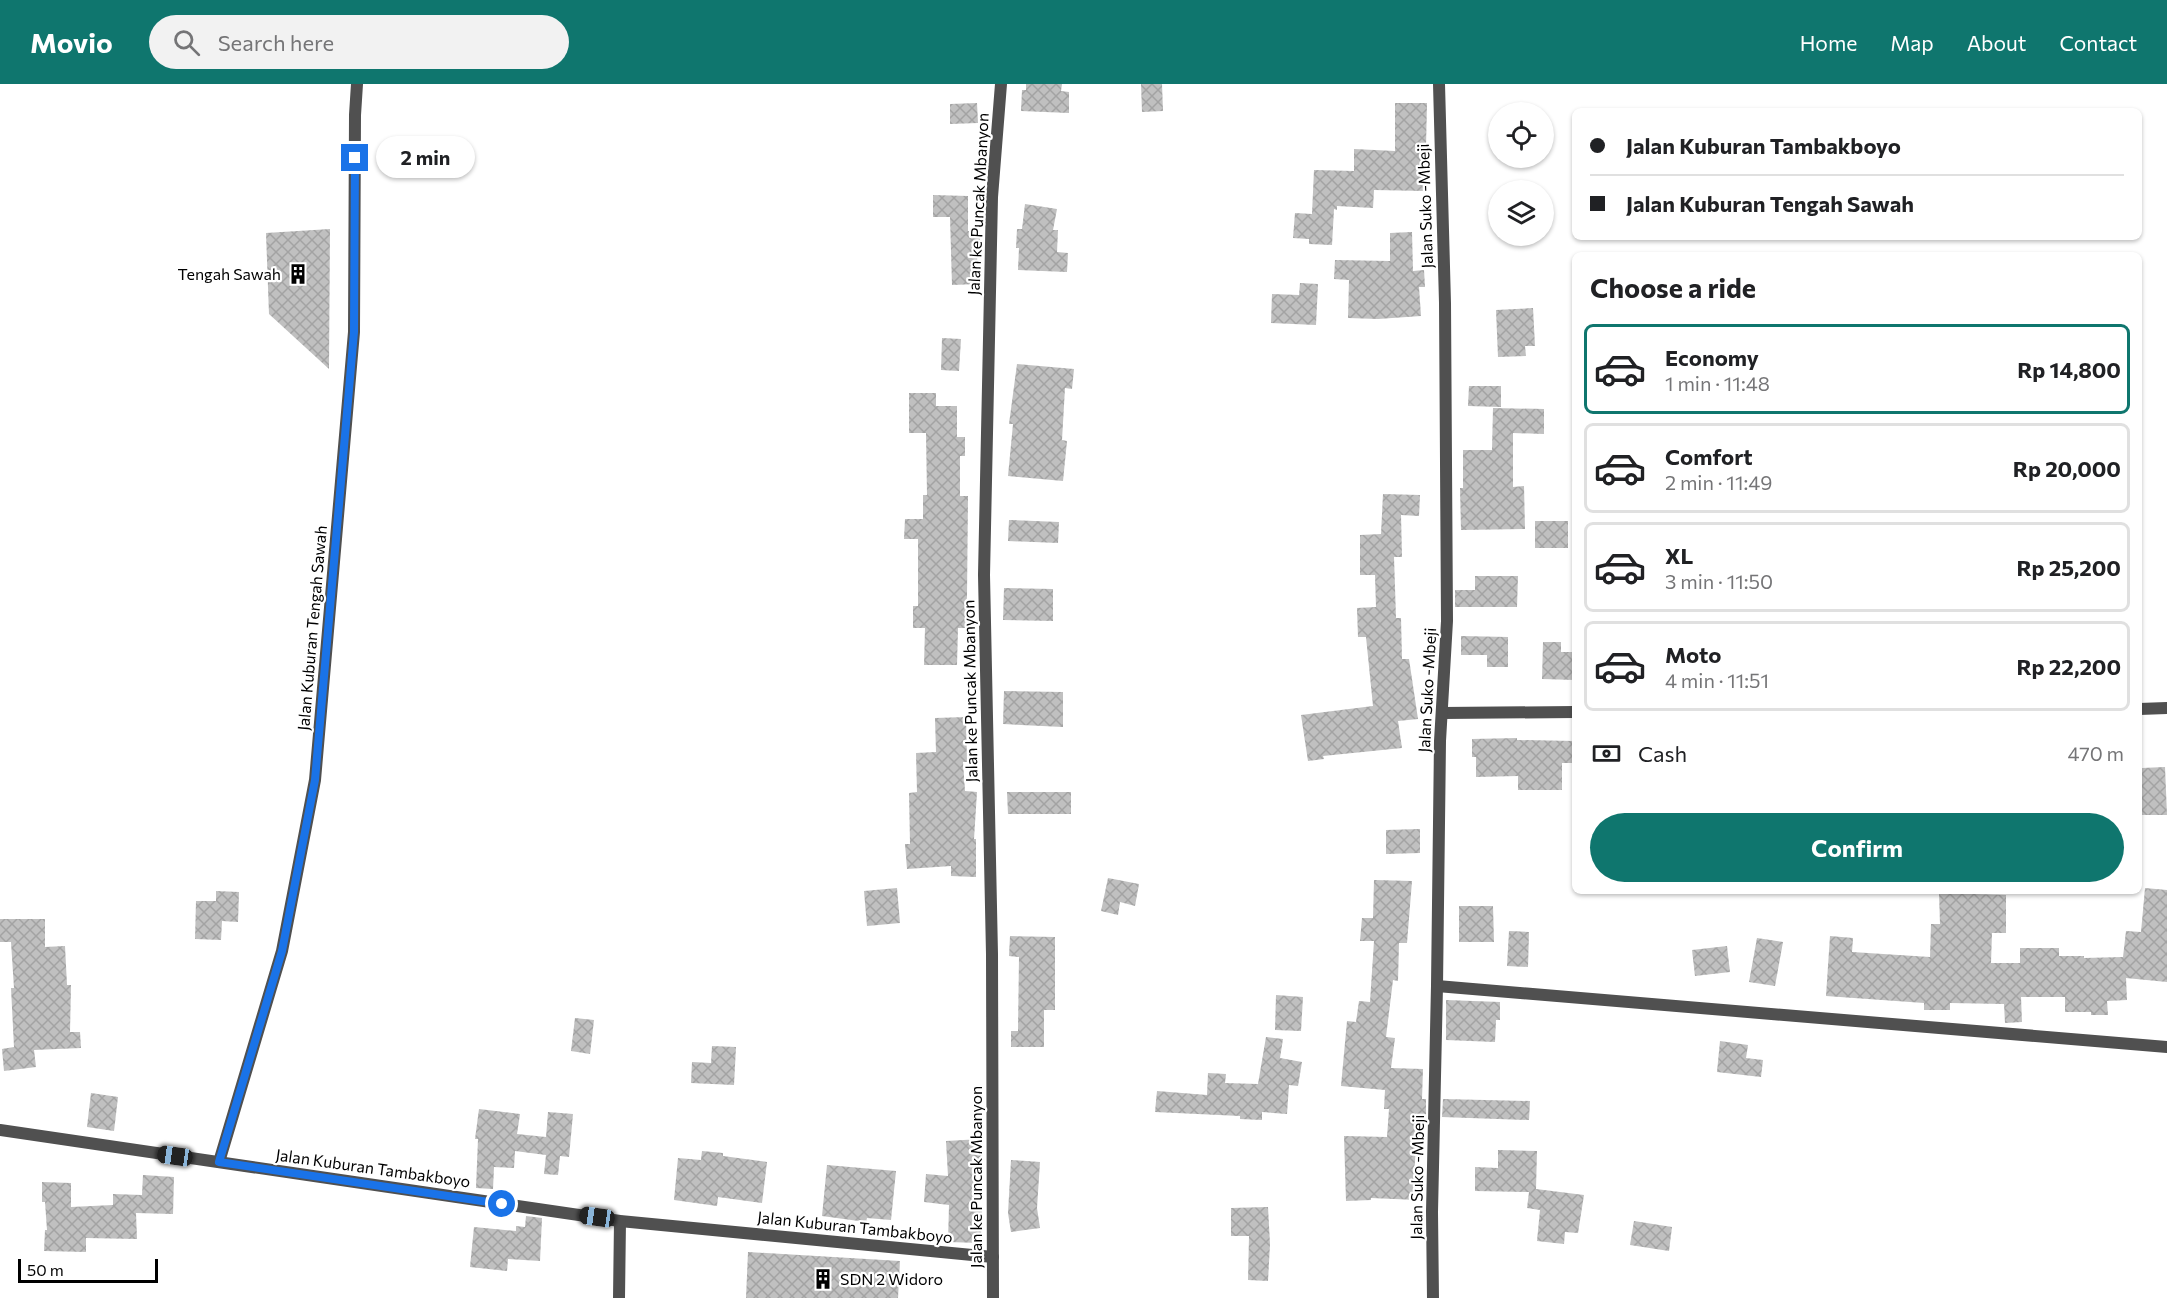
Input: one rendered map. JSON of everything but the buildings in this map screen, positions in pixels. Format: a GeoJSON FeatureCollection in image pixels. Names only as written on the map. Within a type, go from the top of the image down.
{"type":"FeatureCollection","features":[{"type":"Feature","properties":{"kind":"street","name":"Jalan Kuburan Tengah Sawah"},"geometry":{"type":"LineString","coordinates":[[219,1162],[282,951],[315,780],[354,332],[357,84]]}},
{"type":"Feature","properties":{"kind":"street","name":"Jalan ke Puncak Mbanyon"},"geometry":{"type":"LineString","coordinates":[[993,1298],[992,954],[984,575],[992,197],[1001,84]]}},
{"type":"Feature","properties":{"kind":"street","name":"Jalan Suko -Mbeji"},"geometry":{"type":"LineString","coordinates":[[1432,1298],[1442,713],[1447,610],[1439,84]]}},
{"type":"Feature","properties":{"kind":"street"},"geometry":{"type":"LineString","coordinates":[[2142,709],[2167,708]]}},
{"type":"Feature","properties":{"kind":"street"},"geometry":{"type":"LineString","coordinates":[[1442,713],[1572,712]]}},
{"type":"Feature","properties":{"kind":"street"},"geometry":{"type":"LineString","coordinates":[[1437,986],[2167,1047]]}},
{"type":"Feature","properties":{"kind":"street","name":"Jalan Kuburan Tambakboyo"},"geometry":{"type":"LineString","coordinates":[[0,1130],[620,1221],[993,1257]]}},
{"type":"Feature","properties":{"kind":"street"},"geometry":{"type":"LineString","coordinates":[[619,1298],[620,1221]]}},
{"type":"Feature","properties":{"kind":"place","name":"Tengah Sawah"},"geometry":{"type":"Point","coordinates":[298,274]}},
{"type":"Feature","properties":{"kind":"place","name":"SDN 2 Widoro"},"geometry":{"type":"Point","coordinates":[823,1279]}},
{"type":"Feature","properties":{"kind":"route"},"geometry":{"type":"LineString","coordinates":[[355,158],[354,332],[315,780],[282,951],[219,1162],[502,1204]]}}]}
